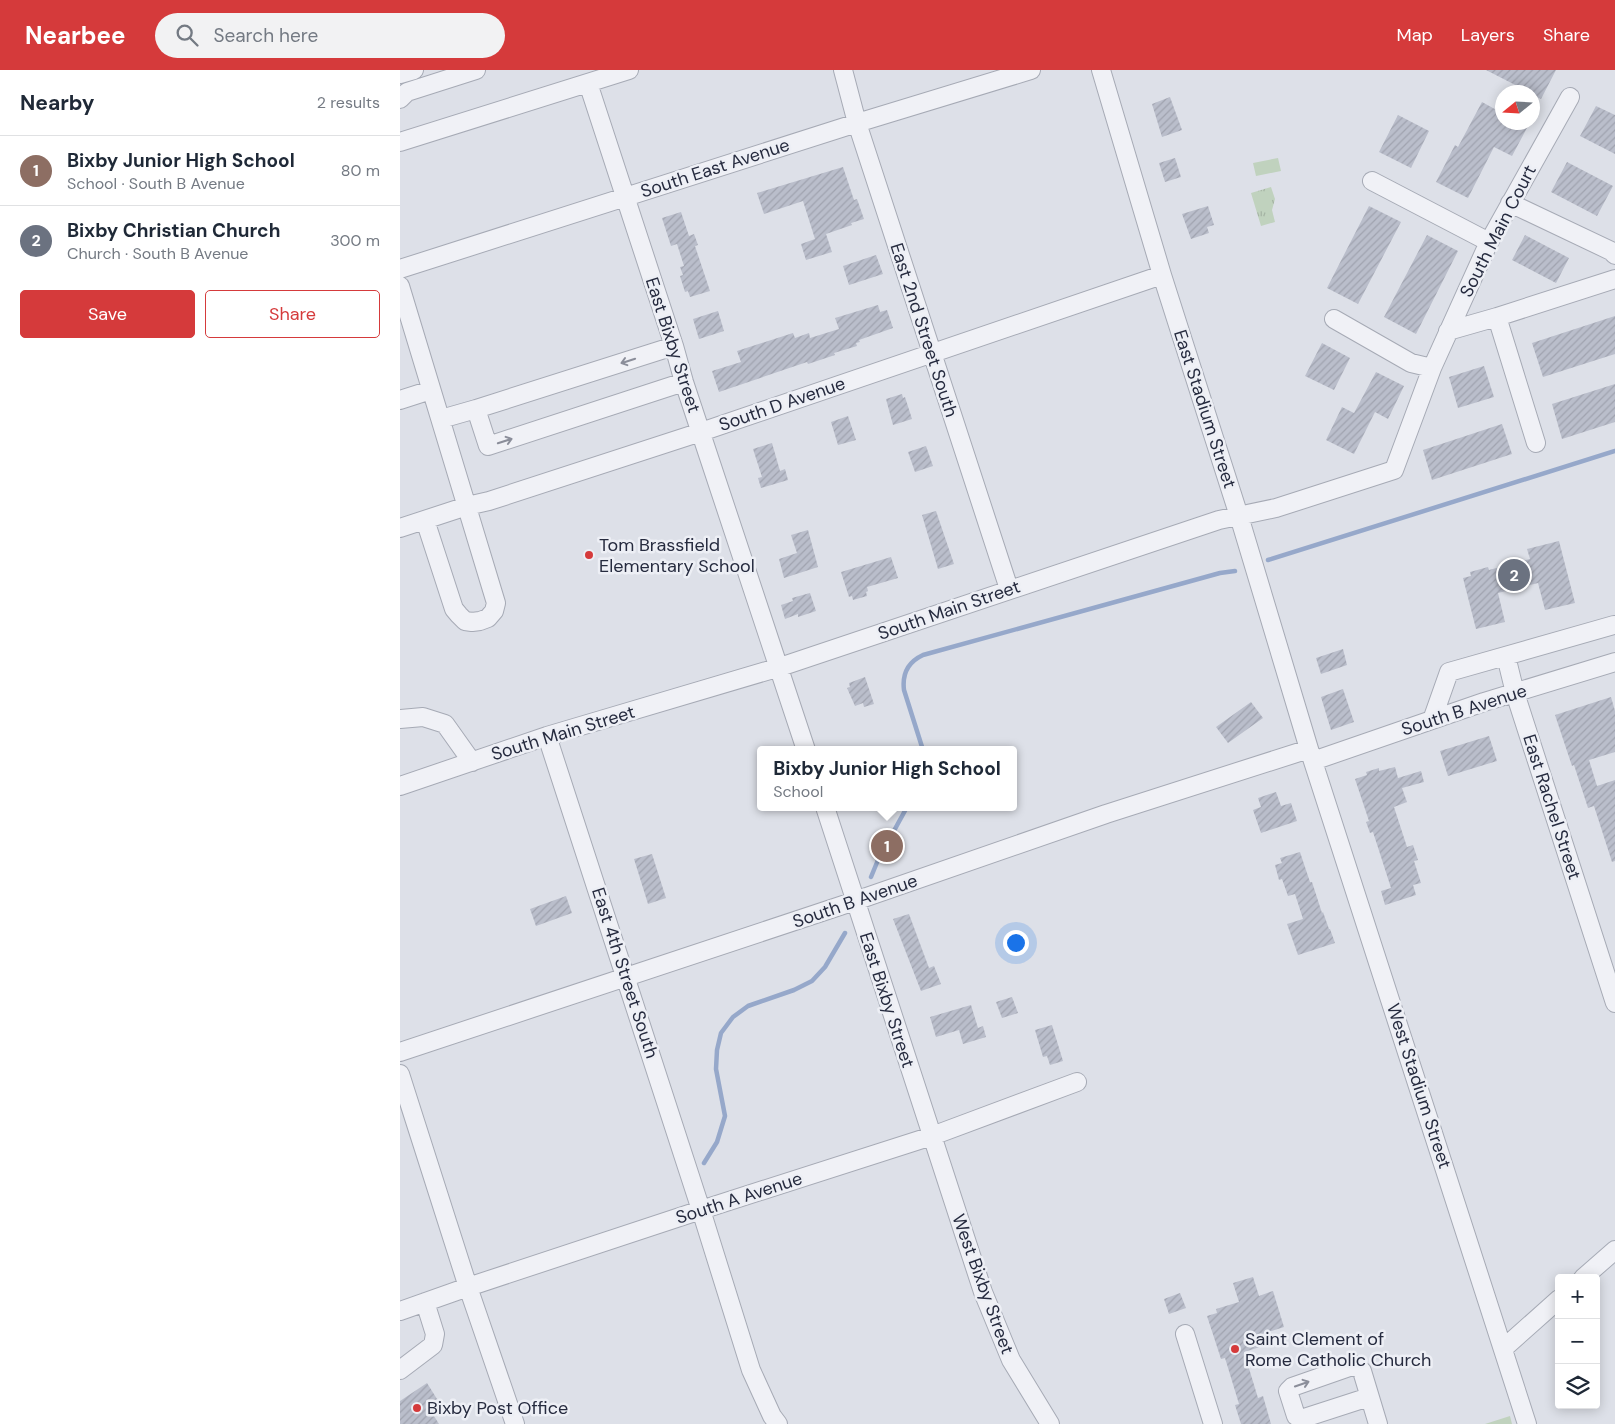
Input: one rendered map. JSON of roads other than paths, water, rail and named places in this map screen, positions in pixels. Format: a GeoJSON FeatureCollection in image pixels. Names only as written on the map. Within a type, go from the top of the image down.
{"type":"FeatureCollection","features":[{"type":"Feature","properties":{"kind":"street"},"geometry":{"type":"LineString","coordinates":[[400,74],[414,70]]}},
{"type":"Feature","properties":{"kind":"street"},"geometry":{"type":"LineString","coordinates":[[400,99],[407,92],[476,70]]}},
{"type":"Feature","properties":{"kind":"street"},"geometry":{"type":"LineString","coordinates":[[401,138],[629,70]]}},
{"type":"Feature","properties":{"kind":"street","name":"East 2nd Street South"},"geometry":{"type":"LineString","coordinates":[[843,70],[856,123],[1010,589]]}},
{"type":"Feature","properties":{"kind":"street","name":"South East Avenue"},"geometry":{"type":"LineString","coordinates":[[400,269],[856,123],[1030,70]]}},
{"type":"Feature","properties":{"kind":"street","name":"East Stadium Street"},"geometry":{"type":"LineString","coordinates":[[1101,70],[1162,275],[1239,516],[1311,755]]}},
{"type":"Feature","properties":{"kind":"street","name":"East Bixby Street"},"geometry":{"type":"LineString","coordinates":[[588,83],[684,382],[805,746]]}},
{"type":"Feature","properties":{"kind":"street","name":"South Main Court"},"geometry":{"type":"LineString","coordinates":[[1432,368],[1489,242],[1570,97]]}},
{"type":"Feature","properties":{"kind":"street"},"geometry":{"type":"LineString","coordinates":[[1372,181],[1489,242]]}},
{"type":"Feature","properties":{"kind":"street"},"geometry":{"type":"LineString","coordinates":[[1510,203],[1611,251],[1615,255]]}},
{"type":"Feature","properties":{"kind":"street","name":"South D Avenue"},"geometry":{"type":"LineString","coordinates":[[400,528],[702,432],[1162,275]]}},
{"type":"Feature","properties":{"kind":"street"},"geometry":{"type":"LineString","coordinates":[[1448,331],[1615,279]]}},
{"type":"Feature","properties":{"kind":"street"},"geometry":{"type":"LineString","coordinates":[[400,286],[496,603],[494,611],[488,618],[472,622],[465,620],[454,609],[425,520]]}},
{"type":"Feature","properties":{"kind":"street"},"geometry":{"type":"LineString","coordinates":[[1497,317],[1536,443]]}},
{"type":"Feature","properties":{"kind":"street"},"geometry":{"type":"LineString","coordinates":[[1334,319],[1412,363],[1432,368]]}},
{"type":"Feature","properties":{"kind":"street"},"geometry":{"type":"LineString","coordinates":[[441,419],[674,346]]}},
{"type":"Feature","properties":{"kind":"street","name":"South Main Street"},"geometry":{"type":"LineString","coordinates":[[400,786],[547,736],[780,667],[1219,520],[1276,508],[1394,470],[1432,368]]}},
{"type":"Feature","properties":{"kind":"street"},"geometry":{"type":"LineString","coordinates":[[476,409],[488,446],[684,382]]}},
{"type":"Feature","properties":{"kind":"street"},"geometry":{"type":"LineString","coordinates":[[400,400],[431,390]]}},
{"type":"Feature","properties":{"kind":"street"},"geometry":{"type":"LineString","coordinates":[[1432,720],[1449,672],[1614,625]]}},
{"type":"Feature","properties":{"kind":"street","name":"East Rachel Street"},"geometry":{"type":"LineString","coordinates":[[1506,656],[1515,693],[1615,1003]]}},
{"type":"Feature","properties":{"kind":"street","name":"South B Avenue"},"geometry":{"type":"LineString","coordinates":[[400,1052],[855,902],[1106,814],[1432,720],[1615,662]]}},
{"type":"Feature","properties":{"kind":"street"},"geometry":{"type":"LineString","coordinates":[[400,719],[423,718],[444,724],[472,762]]}},
{"type":"Feature","properties":{"kind":"street","name":"East 4th Street South"},"geometry":{"type":"LineString","coordinates":[[547,736],[751,1370],[772,1416],[778,1424]]}},
{"type":"Feature","properties":{"kind":"street","name":"West Stadium Street"},"geometry":{"type":"LineString","coordinates":[[1311,755],[1527,1424]]}},
{"type":"Feature","properties":{"kind":"street","name":"East Bixby Street"},"geometry":{"type":"LineString","coordinates":[[826,811],[932,1136]]}},
{"type":"Feature","properties":{"kind":"street"},"geometry":{"type":"LineString","coordinates":[[400,1074],[468,1287],[515,1424]]}},
{"type":"Feature","properties":{"kind":"street","name":"South A Avenue"},"geometry":{"type":"LineString","coordinates":[[400,1311],[701,1210],[932,1136],[1077,1082]]}},
{"type":"Feature","properties":{"kind":"street","name":"West Bixby Street"},"geometry":{"type":"LineString","coordinates":[[932,1136],[983,1292],[1010,1360],[1050,1424]]}},
{"type":"Feature","properties":{"kind":"street"},"geometry":{"type":"LineString","coordinates":[[1588,1274],[1615,1250]]}},
{"type":"Feature","properties":{"kind":"street"},"geometry":{"type":"LineString","coordinates":[[400,1370],[433,1345],[435,1334],[425,1302]]}},
{"type":"Feature","properties":{"kind":"street"},"geometry":{"type":"LineString","coordinates":[[1504,1348],[1555,1303]]}},
{"type":"Feature","properties":{"kind":"street"},"geometry":{"type":"LineString","coordinates":[[1185,1334],[1213,1424]]}},
{"type":"Feature","properties":{"kind":"street"},"geometry":{"type":"LineString","coordinates":[[1370,1397],[1320,1419],[1304,1418],[1296,1416],[1288,1391],[1292,1387],[1355,1365],[1362,1371],[1370,1397],[1378,1424]]}},
{"type":"Feature","properties":{"kind":"waterway"},"geometry":{"type":"LineString","coordinates":[[1268,560],[1615,451]]}},
{"type":"Feature","properties":{"kind":"waterway"},"geometry":{"type":"LineString","coordinates":[[922,746],[904,690],[904,679],[907,669],[913,661],[923,655],[1220,573],[1235,571]]}},
{"type":"Feature","properties":{"kind":"waterway"},"geometry":{"type":"LineString","coordinates":[[871,877],[878,860],[905,811]]}},
{"type":"Feature","properties":{"kind":"waterway"},"geometry":{"type":"LineString","coordinates":[[704,1163],[717,1142],[725,1116],[716,1069],[717,1050],[721,1033],[733,1017],[748,1006],[794,990],[812,981],[825,967],[845,933]]}},
{"type":"Feature","properties":{"kind":"place","name":"Tom Brassfield Elementary School"},"geometry":{"type":"Point","coordinates":[589,555]}},
{"type":"Feature","properties":{"kind":"place","name":"Bixby Christian Church"},"geometry":{"type":"Point","coordinates":[1514,575]}},
{"type":"Feature","properties":{"kind":"place","name":"Bixby Junior High School"},"geometry":{"type":"Point","coordinates":[887,846]}},
{"type":"Feature","properties":{"kind":"place","name":"Saint Clement of Rome Catholic Church"},"geometry":{"type":"Point","coordinates":[1235,1349]}},
{"type":"Feature","properties":{"kind":"place","name":"Bixby Post Office"},"geometry":{"type":"Point","coordinates":[417,1408]}}]}
